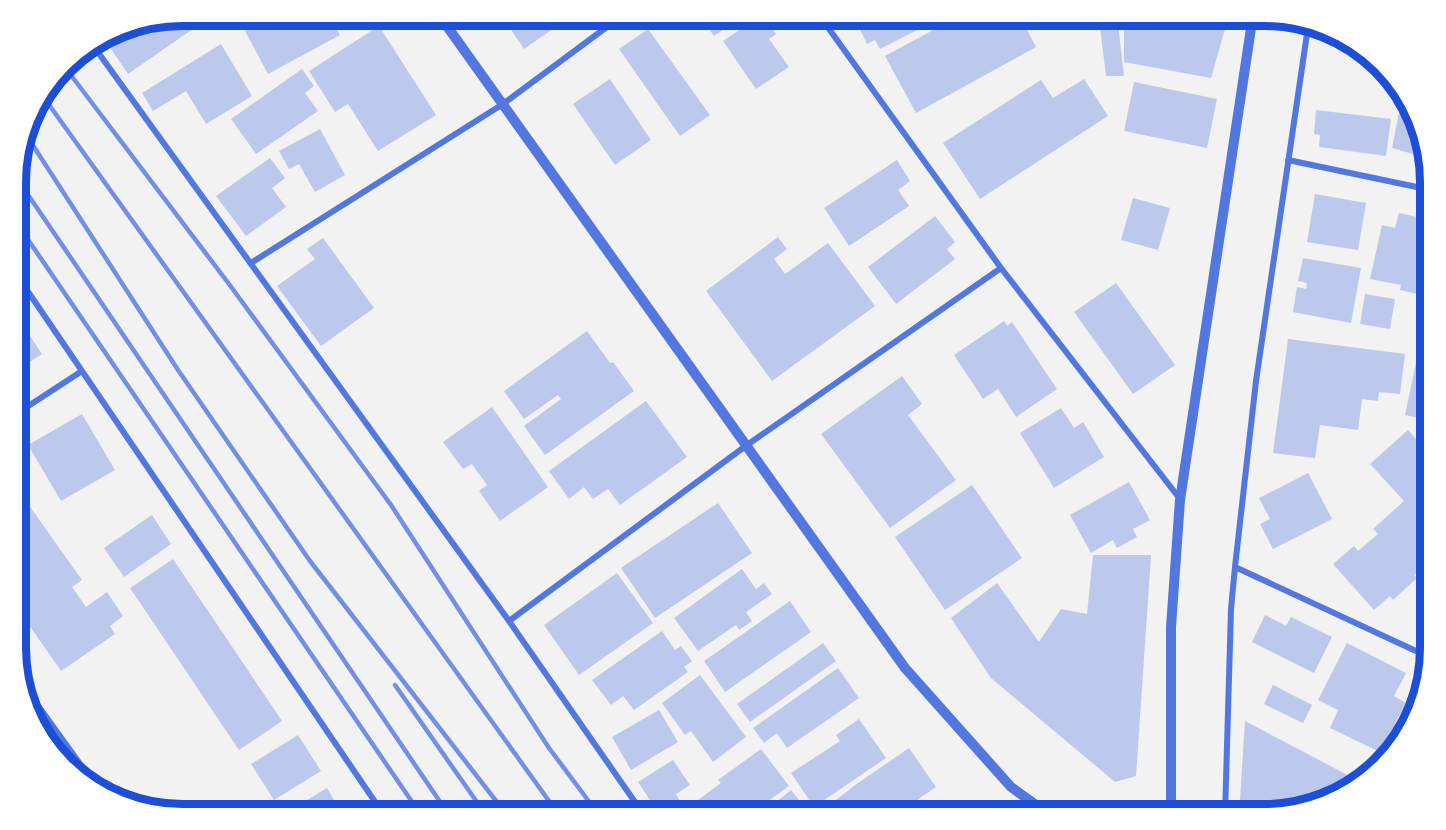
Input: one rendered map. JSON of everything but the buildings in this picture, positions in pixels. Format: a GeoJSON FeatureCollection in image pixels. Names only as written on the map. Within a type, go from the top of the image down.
{"type":"FeatureCollection","features":[{"type":"Feature","properties":{"kind":"street"},"geometry":{"type":"LineString","coordinates":[[448,26],[905,668],[1011,787],[1035,804]]}},
{"type":"Feature","properties":{"kind":"street"},"geometry":{"type":"LineString","coordinates":[[251,263],[503,104],[608,26]]}},
{"type":"Feature","properties":{"kind":"street"},"geometry":{"type":"LineString","coordinates":[[827,26],[1001,268],[1180,500]]}},
{"type":"Feature","properties":{"kind":"street"},"geometry":{"type":"LineString","coordinates":[[1171,804],[1171,627],[1180,500],[1251,26]]}},
{"type":"Feature","properties":{"kind":"street"},"geometry":{"type":"LineString","coordinates":[[1225,804],[1231,609],[1235,567],[1256,381],[1307,32]]}},
{"type":"Feature","properties":{"kind":"street"},"geometry":{"type":"LineString","coordinates":[[97,51],[509,621],[636,804]]}},
{"type":"Feature","properties":{"kind":"street"},"geometry":{"type":"LineString","coordinates":[[1288,160],[1420,188]]}},
{"type":"Feature","properties":{"kind":"street"},"geometry":{"type":"LineString","coordinates":[[509,621],[747,445],[1001,268]]}},
{"type":"Feature","properties":{"kind":"street"},"geometry":{"type":"LineString","coordinates":[[26,289],[377,804]]}},
{"type":"Feature","properties":{"kind":"street"},"geometry":{"type":"LineString","coordinates":[[26,407],[82,371]]}},
{"type":"Feature","properties":{"kind":"street"},"geometry":{"type":"LineString","coordinates":[[1235,567],[1420,653]]}},
{"type":"Feature","properties":{"kind":"street"},"geometry":{"type":"LineString","coordinates":[[35,701],[86,772]]}},
{"type":"Feature","properties":{"kind":"lane"},"geometry":{"type":"LineString","coordinates":[[63,750],[68,747]]}},
{"type":"Feature","properties":{"kind":"railway"},"geometry":{"type":"LineString","coordinates":[[70,73],[229,284],[391,505],[549,748],[591,804]]}},
{"type":"Feature","properties":{"kind":"railway"},"geometry":{"type":"LineString","coordinates":[[47,102],[551,804]]}},
{"type":"Feature","properties":{"kind":"railway"},"geometry":{"type":"LineString","coordinates":[[31,142],[178,370],[310,561],[498,804]]}},
{"type":"Feature","properties":{"kind":"railway"},"geometry":{"type":"LineString","coordinates":[[26,192],[442,804]]}},
{"type":"Feature","properties":{"kind":"railway"},"geometry":{"type":"LineString","coordinates":[[26,237],[413,804]]}},
{"type":"Feature","properties":{"kind":"railway"},"geometry":{"type":"LineString","coordinates":[[395,685],[478,804]]}}]}
